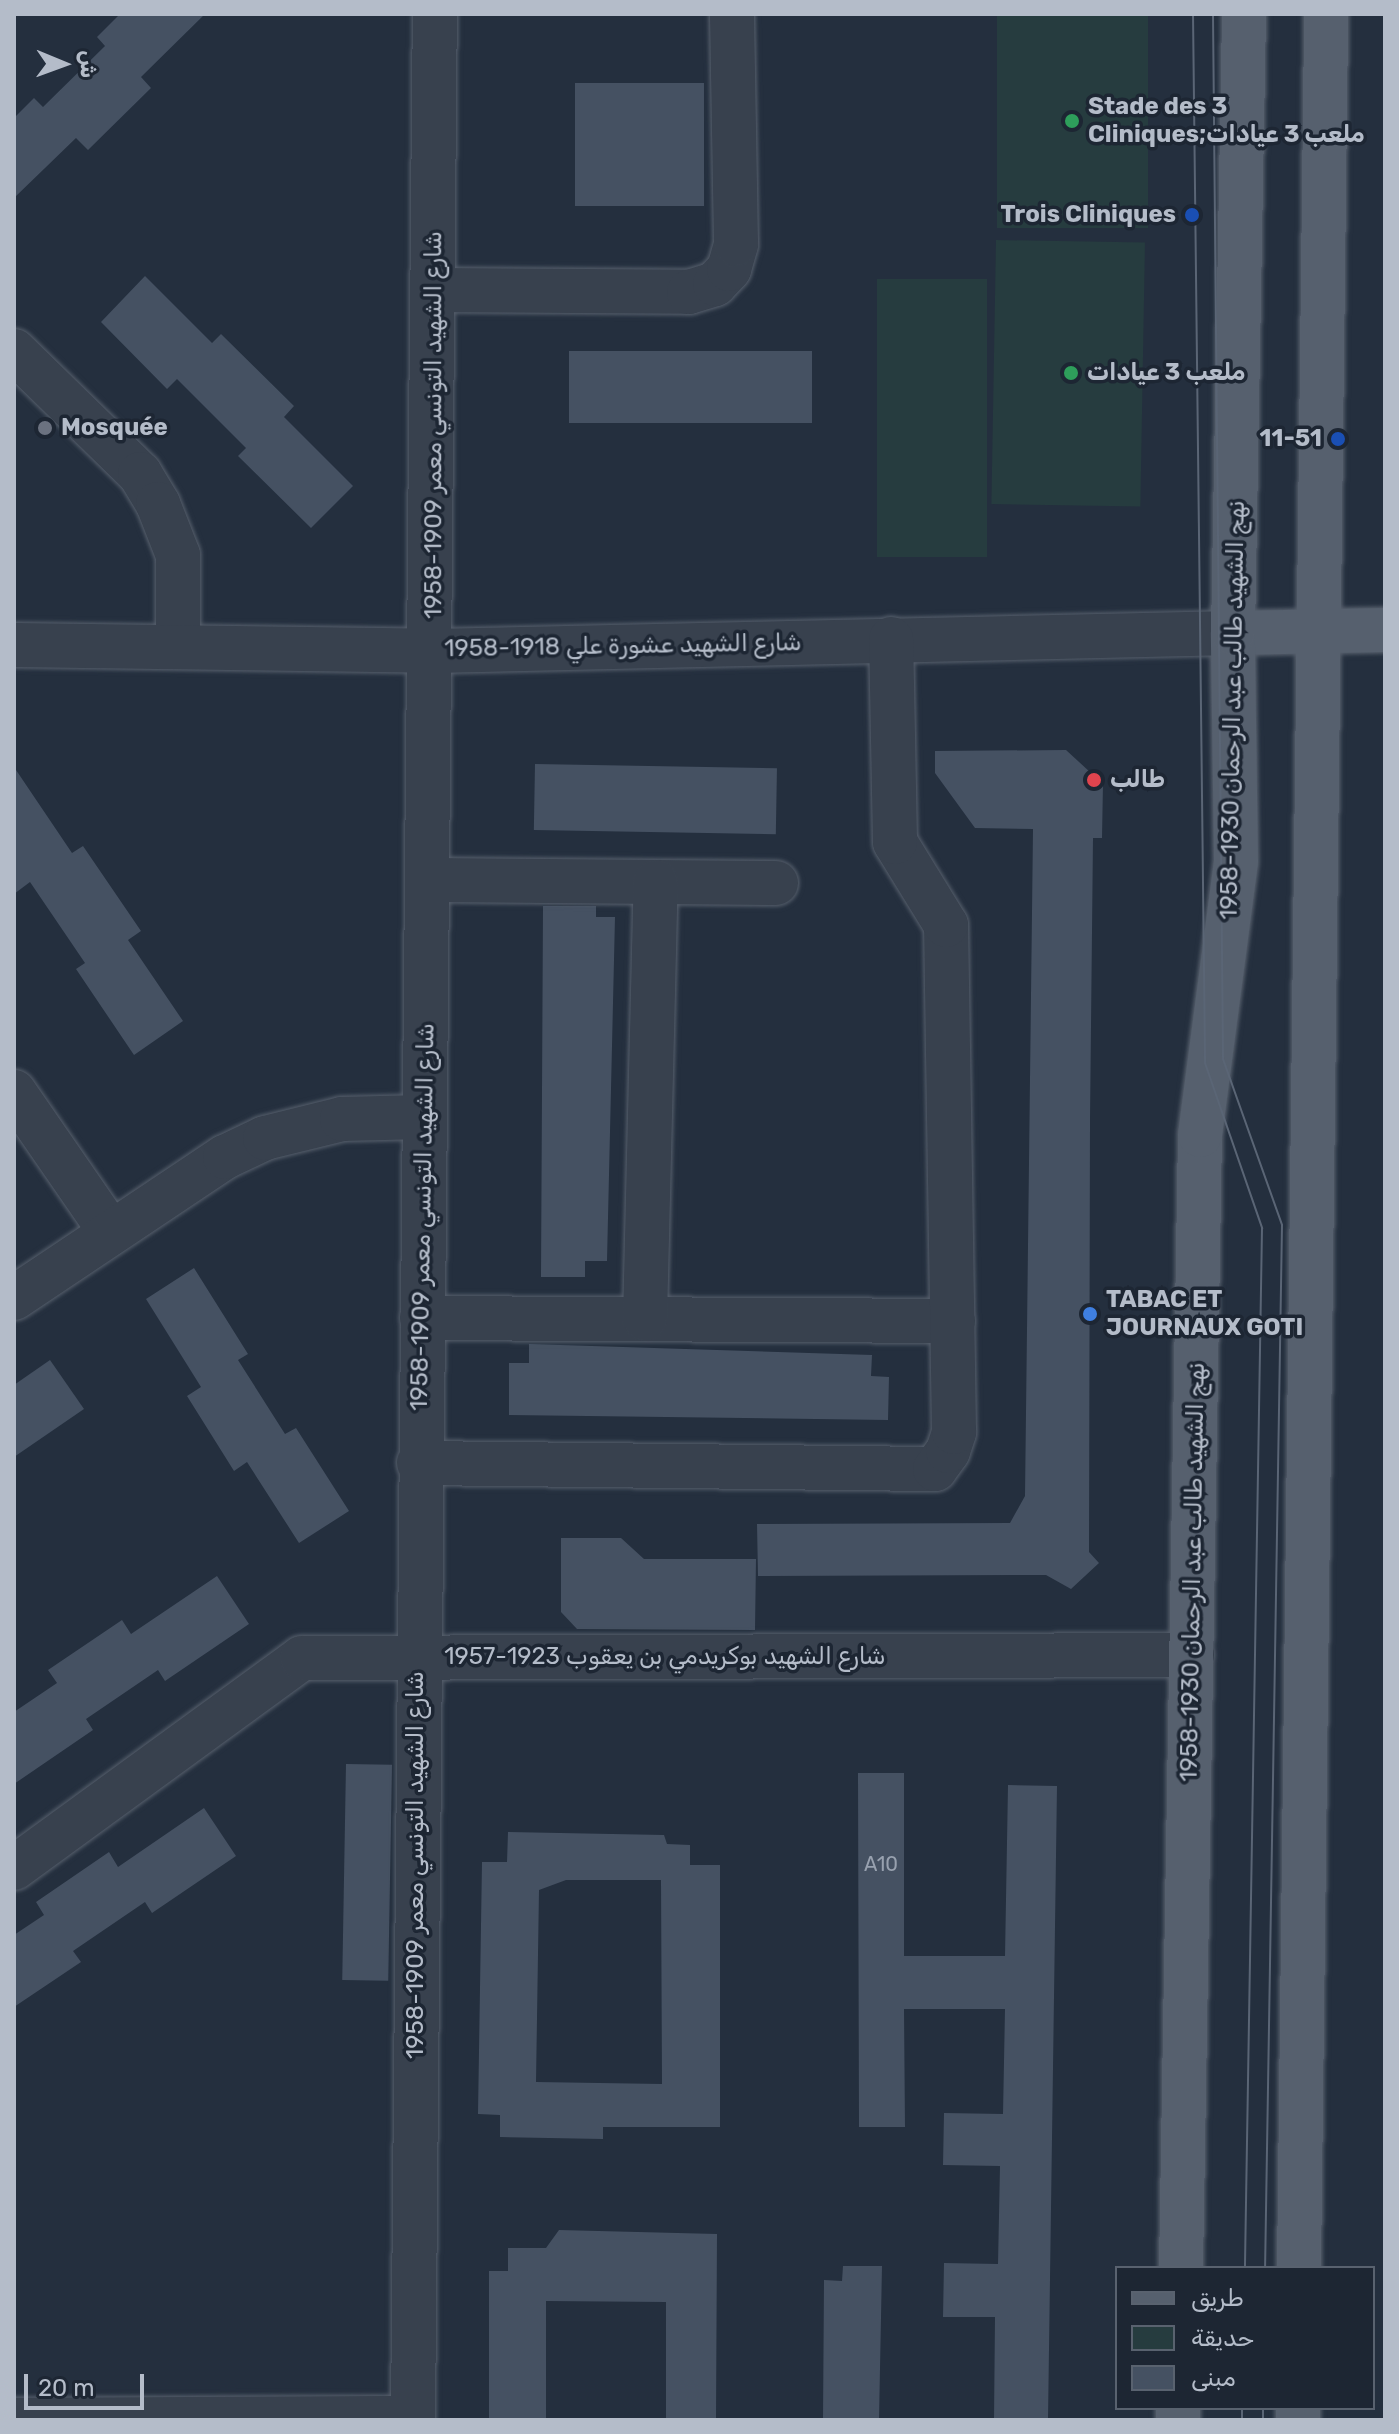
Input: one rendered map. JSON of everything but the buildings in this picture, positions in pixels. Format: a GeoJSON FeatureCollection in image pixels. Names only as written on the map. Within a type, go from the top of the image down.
{"type":"FeatureCollection","features":[{"type":"Feature","properties":{"kind":"main road","name":"نهج الشهيد طالب عبد الرحمان 1930-1958"},"geometry":{"type":"LineString","coordinates":[[1181,2266],[1200,1135],[1205,1063],[1233,915],[1233,633],[1244,14]]}},
{"type":"Feature","properties":{"kind":"main road"},"geometry":{"type":"LineString","coordinates":[[1299,2266],[1326,14]]}},
{"type":"Feature","properties":{"kind":"main road"},"geometry":{"type":"LineString","coordinates":[[1233,633],[1385,630]]}},
{"type":"Feature","properties":{"kind":"street","name":"شارع الشهيد التونسي معمر 1909-1958"},"geometry":{"type":"LineString","coordinates":[[413,2419],[416,1658],[433,651],[435,14]]}},
{"type":"Feature","properties":{"kind":"street"},"geometry":{"type":"LineString","coordinates":[[434,290],[689,292],[715,284],[729,269],[736,244],[732,14]]}},
{"type":"Feature","properties":{"kind":"street"},"geometry":{"type":"LineString","coordinates":[[14,351],[140,474],[158,504],[178,555],[178,643]]}},
{"type":"Feature","properties":{"kind":"street","name":"شارع الشهيد عشورة علي 1918-1958"},"geometry":{"type":"LineString","coordinates":[[14,645],[178,643],[433,651],[1233,633]]}},
{"type":"Feature","properties":{"kind":"street"},"geometry":{"type":"LineString","coordinates":[[419,1463],[935,1469],[954,1432],[946,925],[895,842],[891,639]]}},
{"type":"Feature","properties":{"kind":"street"},"geometry":{"type":"LineString","coordinates":[[429,880],[776,883]]}},
{"type":"Feature","properties":{"kind":"street"},"geometry":{"type":"LineString","coordinates":[[645,1319],[656,882]]}},
{"type":"Feature","properties":{"kind":"street"},"geometry":{"type":"LineString","coordinates":[[14,1092],[110,1231]]}},
{"type":"Feature","properties":{"kind":"street"},"geometry":{"type":"LineString","coordinates":[[14,1298],[110,1231],[265,1138],[342,1119],[423,1117]]}},
{"type":"Feature","properties":{"kind":"street"},"geometry":{"type":"LineString","coordinates":[[422,1318],[953,1321]]}},
{"type":"Feature","properties":{"kind":"street","name":"شارع الشهيد بوكريدمي بن يعقوب 1923-1957"},"geometry":{"type":"LineString","coordinates":[[14,1868],[302,1658],[1192,1655]]}},
{"type":"Feature","properties":{"kind":"street"},"geometry":{"type":"LineString","coordinates":[[14,2420],[413,2419]]}},
{"type":"Feature","properties":{"kind":"green space","name":"Stade des 3 Cliniques;ملعب 3 عيادات"},"geometry":{"type":"Polygon","coordinates":[[[997,14],[1148,14],[1148,228],[997,228],[997,14]]]}},
{"type":"Feature","properties":{"kind":"green space","name":"ملعب 3 عيادات"},"geometry":{"type":"Polygon","coordinates":[[[996,240],[1145,243],[1140,507],[991,504],[996,240]]]}},
{"type":"Feature","properties":{"kind":"green space"},"geometry":{"type":"Polygon","coordinates":[[[877,279],[987,279],[987,557],[877,557],[877,279]]]}},
{"type":"Feature","properties":{"kind":"tram line"},"geometry":{"type":"LineString","coordinates":[[1193,14],[1205,1063],[1262,1228],[1245,2266]]}},
{"type":"Feature","properties":{"kind":"tram line"},"geometry":{"type":"LineString","coordinates":[[1213,14],[1223,1059],[1282,1225],[1265,2266]]}},
{"type":"Feature","properties":{"kind":"tram line"},"geometry":{"type":"LineString","coordinates":[[1242,2410],[1242,2420]]}},
{"type":"Feature","properties":{"kind":"tram line"},"geometry":{"type":"LineString","coordinates":[[1263,2410],[1263,2420]]}},
{"type":"Feature","properties":{"kind":"place","name":"Stade des 3 Cliniques;ملعب 3 عيادات"},"geometry":{"type":"Point","coordinates":[1072,121]}},
{"type":"Feature","properties":{"kind":"place","name":"Trois Cliniques"},"geometry":{"type":"Point","coordinates":[1192,215]}},
{"type":"Feature","properties":{"kind":"place","name":"ملعب 3 عيادات"},"geometry":{"type":"Point","coordinates":[1071,373]}},
{"type":"Feature","properties":{"kind":"place","name":"Mosquée"},"geometry":{"type":"Point","coordinates":[45,428]}},
{"type":"Feature","properties":{"kind":"place","name":"11-51"},"geometry":{"type":"Point","coordinates":[1338,439]}},
{"type":"Feature","properties":{"kind":"place","name":"طالب"},"geometry":{"type":"Point","coordinates":[1094,780]}},
{"type":"Feature","properties":{"kind":"place","name":"TABAC ET JOURNAUX GOTI"},"geometry":{"type":"Point","coordinates":[1090,1314]}}]}
